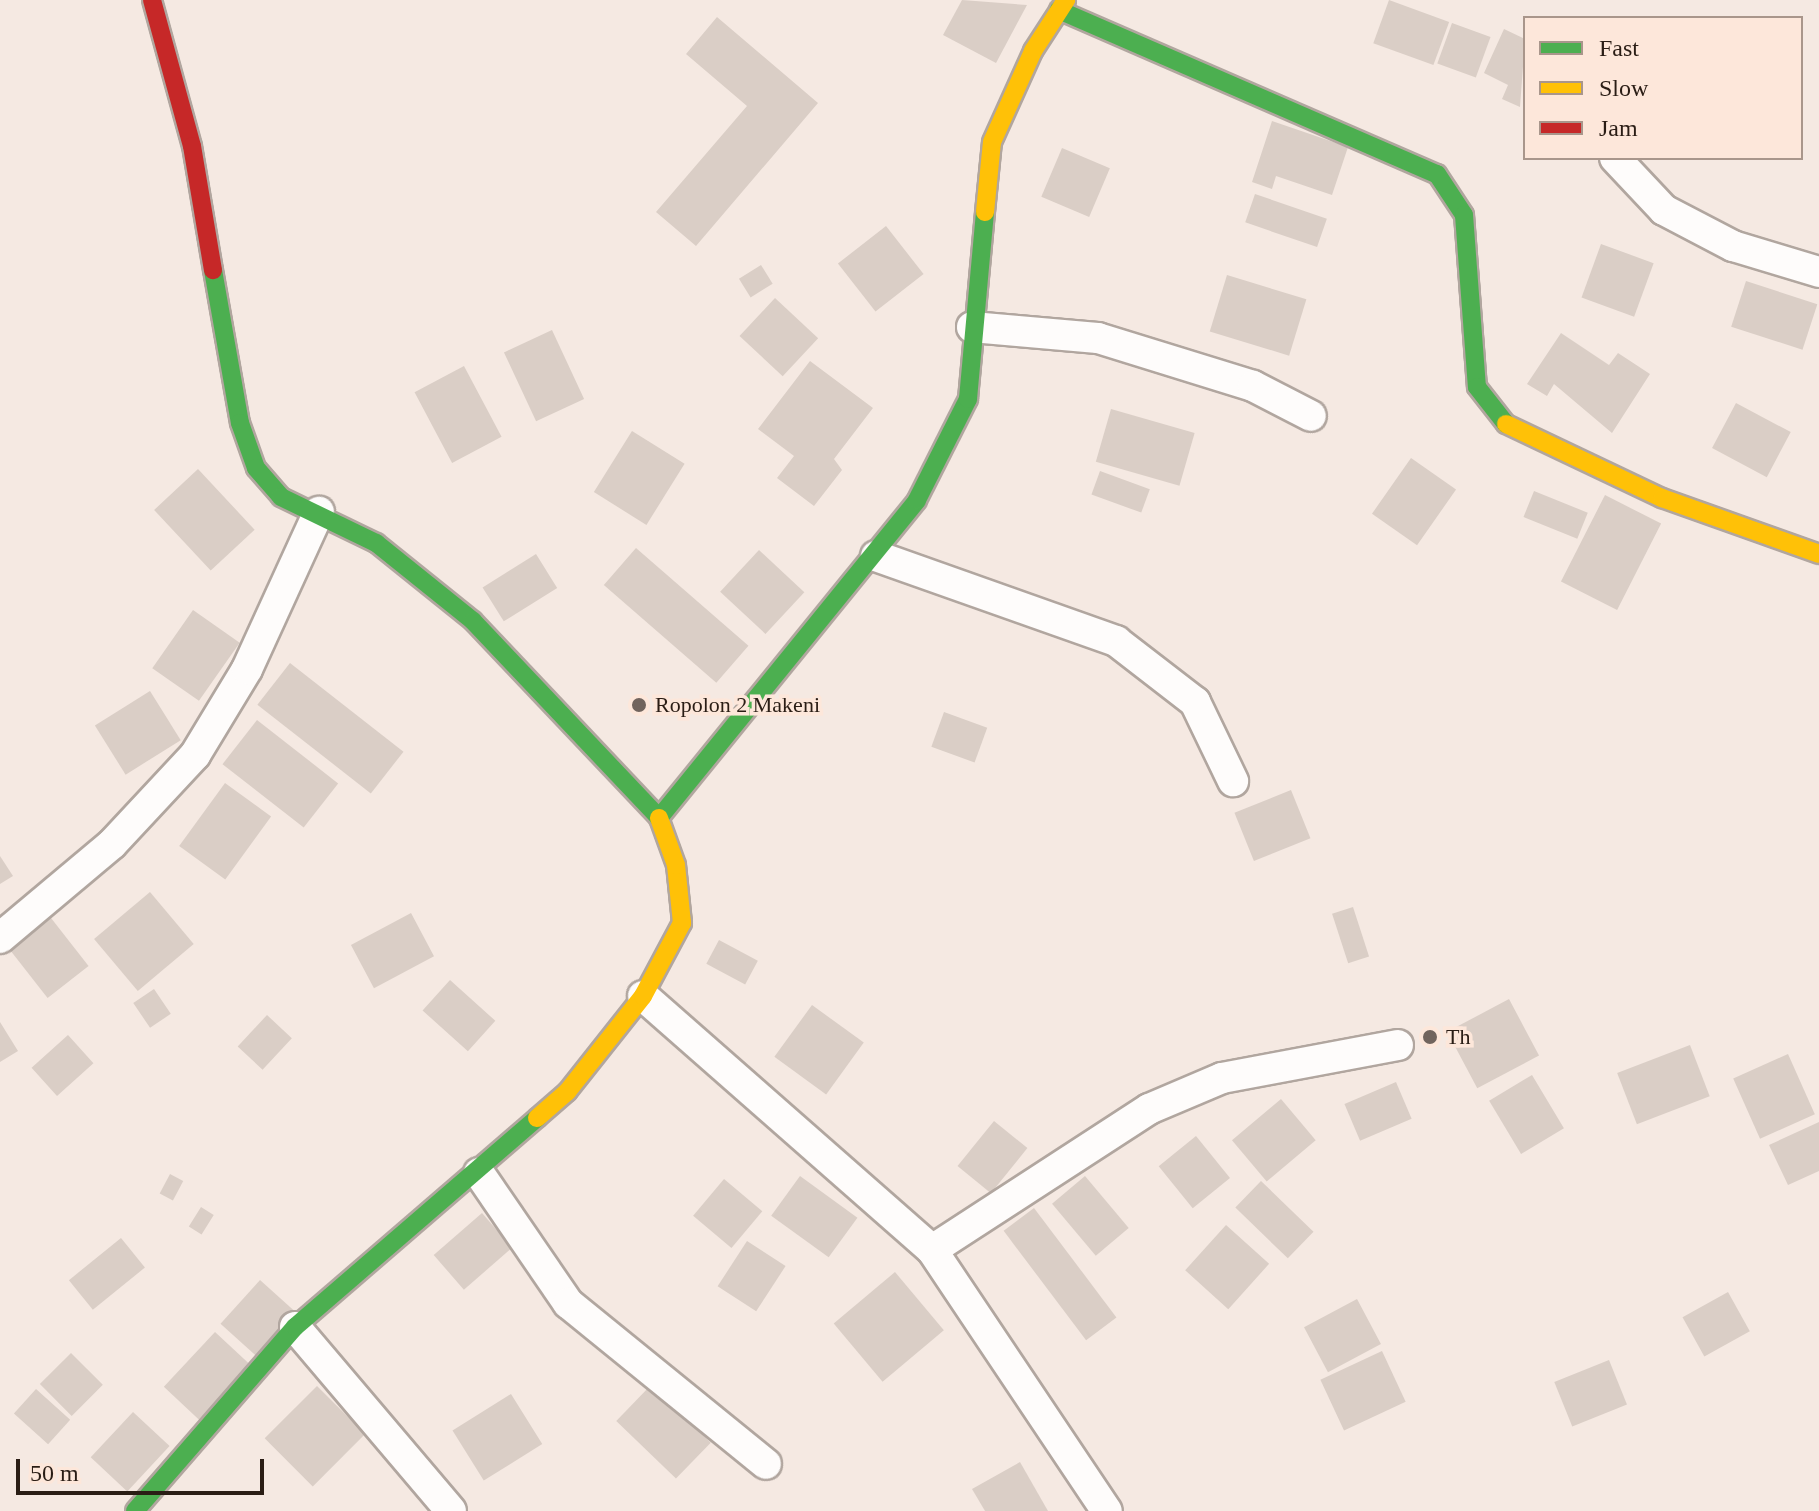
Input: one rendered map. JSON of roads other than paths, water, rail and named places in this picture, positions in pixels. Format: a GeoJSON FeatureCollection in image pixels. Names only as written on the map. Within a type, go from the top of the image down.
{"type":"FeatureCollection","features":[{"type":"Feature","properties":{"kind":"street"},"geometry":{"type":"LineString","coordinates":[[135,1511],[295,1327],[479,1173],[567,1092],[643,996],[682,923],[676,865],[659,818],[473,621],[376,543],[319,512],[281,497],[256,468],[240,423],[192,146],[152,0]]}},
{"type":"Feature","properties":{"kind":"street"},"geometry":{"type":"LineString","coordinates":[[659,818],[876,556],[917,500],[968,399],[972,327],[992,142],[1062,5],[1437,174],[1464,215],[1477,387],[1503,422],[1662,498],[1819,554]]}},
{"type":"Feature","properties":{"kind":"street"},"geometry":{"type":"LineString","coordinates":[[1617,160],[1664,210],[1733,246],[1819,272]]}},
{"type":"Feature","properties":{"kind":"street"},"geometry":{"type":"LineString","coordinates":[[972,327],[1129,346],[1253,386],[1311,416]]}},
{"type":"Feature","properties":{"kind":"street"},"geometry":{"type":"LineString","coordinates":[[0,938],[112,844],[195,755],[247,669],[319,512]]}},
{"type":"Feature","properties":{"kind":"street"},"geometry":{"type":"LineString","coordinates":[[876,556],[1116,641],[1195,702],[1233,781]]}},
{"type":"Feature","properties":{"kind":"street"},"geometry":{"type":"LineString","coordinates":[[643,996],[932,1250],[1107,1511]]}},
{"type":"Feature","properties":{"kind":"street"},"geometry":{"type":"LineString","coordinates":[[932,1250],[1149,1109],[1222,1078],[1398,1045]]}},
{"type":"Feature","properties":{"kind":"street"},"geometry":{"type":"LineString","coordinates":[[479,1173],[568,1303],[766,1464]]}},
{"type":"Feature","properties":{"kind":"street"},"geometry":{"type":"LineString","coordinates":[[295,1327],[451,1511]]}},
{"type":"Feature","properties":{"kind":"place","name":"Ropolon 2 Makeni"},"geometry":{"type":"Point","coordinates":[639,705]}},
{"type":"Feature","properties":{"kind":"place","name":"Th"},"geometry":{"type":"Point","coordinates":[1430,1037]}}]}
